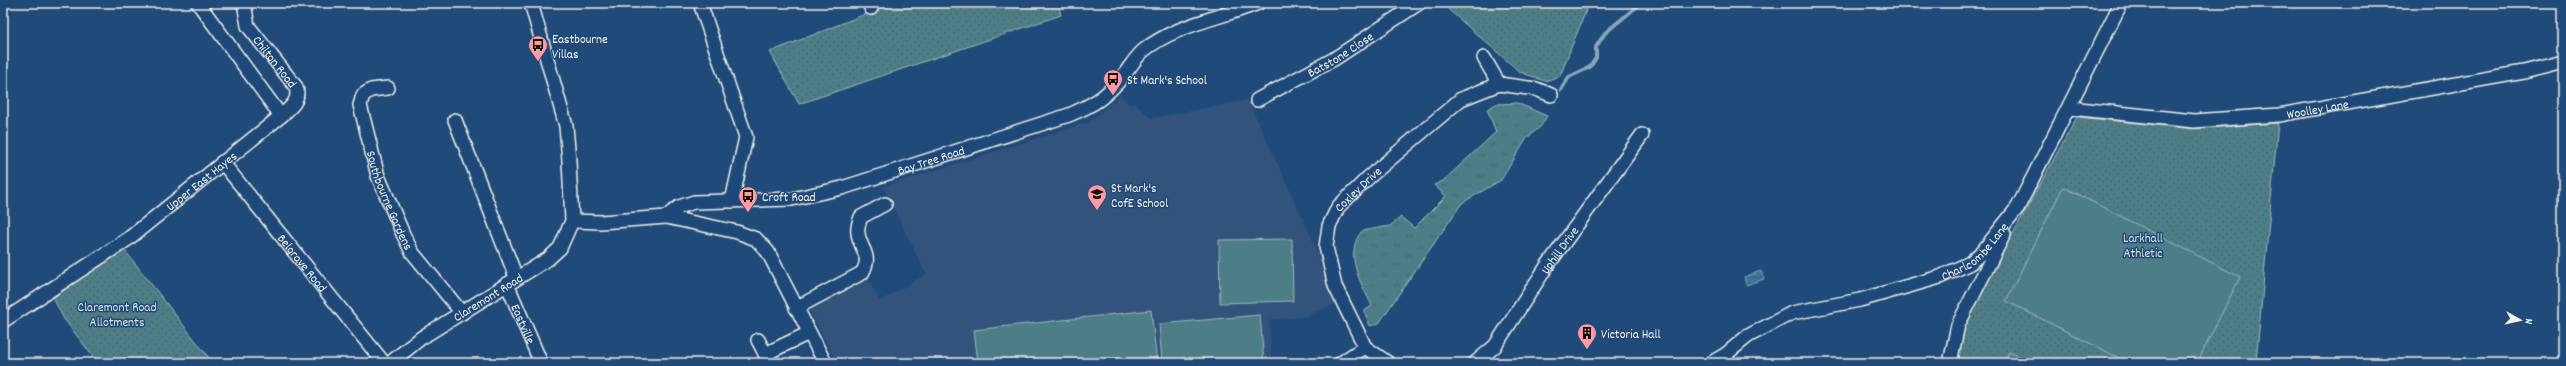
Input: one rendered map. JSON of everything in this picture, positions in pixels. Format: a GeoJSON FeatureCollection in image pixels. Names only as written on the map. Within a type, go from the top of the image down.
{"type":"FeatureCollection","features":[{"type":"Feature","properties":{"kind":"street"},"geometry":{"type":"LineString","coordinates":[[198,3],[281,116]]}},
{"type":"Feature","properties":{"kind":"street","name":"Chilton Road"},"geometry":{"type":"LineString","coordinates":[[244,3],[248,26],[296,87],[298,95],[296,102],[281,116]]}},
{"type":"Feature","properties":{"kind":"street"},"geometry":{"type":"LineString","coordinates":[[531,3],[566,126],[572,221]]}},
{"type":"Feature","properties":{"kind":"street"},"geometry":{"type":"LineString","coordinates":[[700,3],[746,137],[732,201]]}},
{"type":"Feature","properties":{"kind":"street","name":"Bay Tree Road"},"geometry":{"type":"LineString","coordinates":[[572,221],[601,222],[666,217],[679,207],[694,202],[792,198],[842,188],[1069,115],[1096,104],[1110,92],[1142,52],[1156,43],[1193,26],[1258,3]]}},
{"type":"Feature","properties":{"kind":"street","name":"Batstone Close"},"geometry":{"type":"LineString","coordinates":[[1257,100],[1334,59],[1419,3]]}},
{"type":"Feature","properties":{"kind":"street","name":"Charlcombe Lane"},"geometry":{"type":"LineString","coordinates":[[1711,363],[1725,355],[1748,336],[1792,313],[1860,300],[1940,277],[1970,263],[1983,251],[2018,208],[2070,108],[2121,3]]}},
{"type":"Feature","properties":{"kind":"street"},"geometry":{"type":"LineString","coordinates":[[1484,58],[1499,84]]}},
{"type":"Feature","properties":{"kind":"street","name":"Woolley Lane"},"geometry":{"type":"LineString","coordinates":[[2070,108],[2194,121],[2279,115],[2524,72],[2563,62]]}},
{"type":"Feature","properties":{"kind":"street","name":"Coxley Drive"},"geometry":{"type":"LineString","coordinates":[[1365,347],[1338,292],[1327,258],[1326,237],[1338,207],[1461,99],[1499,84],[1536,89],[1551,96]]}},
{"type":"Feature","properties":{"kind":"street","name":"Southbourne Gardens"},"geometry":{"type":"LineString","coordinates":[[388,88],[371,90],[363,95],[360,105],[378,176],[412,252],[462,313]]}},
{"type":"Feature","properties":{"kind":"street","name":"Upper East Hayes"},"geometry":{"type":"LineString","coordinates":[[3,321],[128,239],[281,116]]}},
{"type":"Feature","properties":{"kind":"street","name":"Eastville"},"geometry":{"type":"LineString","coordinates":[[455,120],[541,363]]}},
{"type":"Feature","properties":{"kind":"street","name":"Uphill Drive"},"geometry":{"type":"LineString","coordinates":[[1475,363],[1495,346],[1547,266],[1642,135]]}},
{"type":"Feature","properties":{"kind":"street","name":"Belgrave Road"},"geometry":{"type":"LineString","coordinates":[[222,162],[384,363]]}},
{"type":"Feature","properties":{"kind":"street"},"geometry":{"type":"LineString","coordinates":[[796,308],[862,273],[867,265],[867,258],[858,233],[861,217],[885,204]]}},
{"type":"Feature","properties":{"kind":"street"},"geometry":{"type":"LineString","coordinates":[[1950,363],[1958,325],[2018,208]]}},
{"type":"Feature","properties":{"kind":"street"},"geometry":{"type":"LineString","coordinates":[[666,217],[737,232],[756,239],[768,252],[825,363]]}},
{"type":"Feature","properties":{"kind":"street","name":"Claremont Road"},"geometry":{"type":"LineString","coordinates":[[390,363],[421,338],[548,258],[560,248],[572,221]]}},
{"type":"Feature","properties":{"kind":"street"},"geometry":{"type":"LineString","coordinates":[[758,340],[768,358],[809,333]]}},
{"type":"Feature","properties":{"kind":"street"},"geometry":{"type":"LineString","coordinates":[[1341,363],[1365,347],[1388,363]]}},
{"type":"Feature","properties":{"kind":"shaded area","name":"St Mark's CofE School"},"geometry":{"type":"Polygon","coordinates":[[[1120,95],[1130,105],[1134,102],[1151,118],[1248,100],[1311,236],[1335,304],[1304,317],[1269,320],[1272,363],[837,363],[808,307],[866,276],[880,301],[926,274],[883,187],[1089,122],[1120,95]]]}},
{"type":"Feature","properties":{"kind":"shaded area"},"geometry":{"type":"Polygon","coordinates":[[[1761,271],[1764,279],[1746,285],[1744,277],[1761,271]]]}},
{"type":"Feature","properties":{"kind":"green space"},"geometry":{"type":"Polygon","coordinates":[[[893,3],[1058,3],[1061,15],[799,104],[770,52],[893,3]]]}},
{"type":"Feature","properties":{"kind":"green space"},"geometry":{"type":"Polygon","coordinates":[[[1445,3],[1589,3],[1560,76],[1545,81],[1520,72],[1449,10],[1445,3]]]}},
{"type":"Feature","properties":{"kind":"green space"},"geometry":{"type":"Polygon","coordinates":[[[1517,103],[1547,116],[1541,126],[1527,138],[1501,180],[1462,203],[1379,323],[1370,326],[1364,311],[1372,306],[1359,278],[1354,259],[1354,249],[1362,231],[1390,226],[1401,217],[1414,228],[1446,196],[1434,185],[1443,181],[1496,132],[1487,109],[1496,104],[1517,103]]]}},
{"type":"Feature","properties":{"kind":"green space","name":"Larkhall Athletic"},"geometry":{"type":"Polygon","coordinates":[[[2077,117],[2193,129],[2278,123],[2256,363],[1954,363],[1967,317],[2077,117]]]}},
{"type":"Feature","properties":{"kind":"green space"},"geometry":{"type":"Polygon","coordinates":[[[2063,187],[2240,277],[2197,363],[2129,363],[2006,301],[2063,187]]]}},
{"type":"Feature","properties":{"kind":"green space"},"geometry":{"type":"Polygon","coordinates":[[[1292,239],[1293,301],[1220,303],[1219,240],[1292,239]]]}},
{"type":"Feature","properties":{"kind":"green space","name":"Claremont Road Allotments"},"geometry":{"type":"Polygon","coordinates":[[[123,248],[213,363],[98,363],[64,319],[53,298],[123,248]]]}},
{"type":"Feature","properties":{"kind":"green space"},"geometry":{"type":"Polygon","coordinates":[[[1151,310],[1157,363],[978,363],[974,330],[1151,310]]]}},
{"type":"Feature","properties":{"kind":"green space"},"geometry":{"type":"Polygon","coordinates":[[[1260,315],[1264,363],[1162,363],[1159,324],[1260,315]]]}},
{"type":"Feature","properties":{"kind":"green space"},"geometry":{"type":"Polygon","coordinates":[[[2009,352],[2034,363],[2005,363],[2009,352]]]}},
{"type":"Feature","properties":{"kind":"waterway"},"geometry":{"type":"LineString","coordinates":[[1561,90],[1569,77],[1590,67],[1596,58],[1596,47],[1605,33],[1641,3]]}},
{"type":"Feature","properties":{"kind":"place","name":"Eastbourne Villas"},"geometry":{"type":"Point","coordinates":[538,62]}},
{"type":"Feature","properties":{"kind":"place","name":"St Mark's School"},"geometry":{"type":"Point","coordinates":[1113,96]}},
{"type":"Feature","properties":{"kind":"place","name":"St Mark's CofE School"},"geometry":{"type":"Point","coordinates":[1097,211]}},
{"type":"Feature","properties":{"kind":"place","name":"Croft Road"},"geometry":{"type":"Point","coordinates":[748,213]}},
{"type":"Feature","properties":{"kind":"place","name":"Victoria Hall"},"geometry":{"type":"Point","coordinates":[1587,350]}}]}
